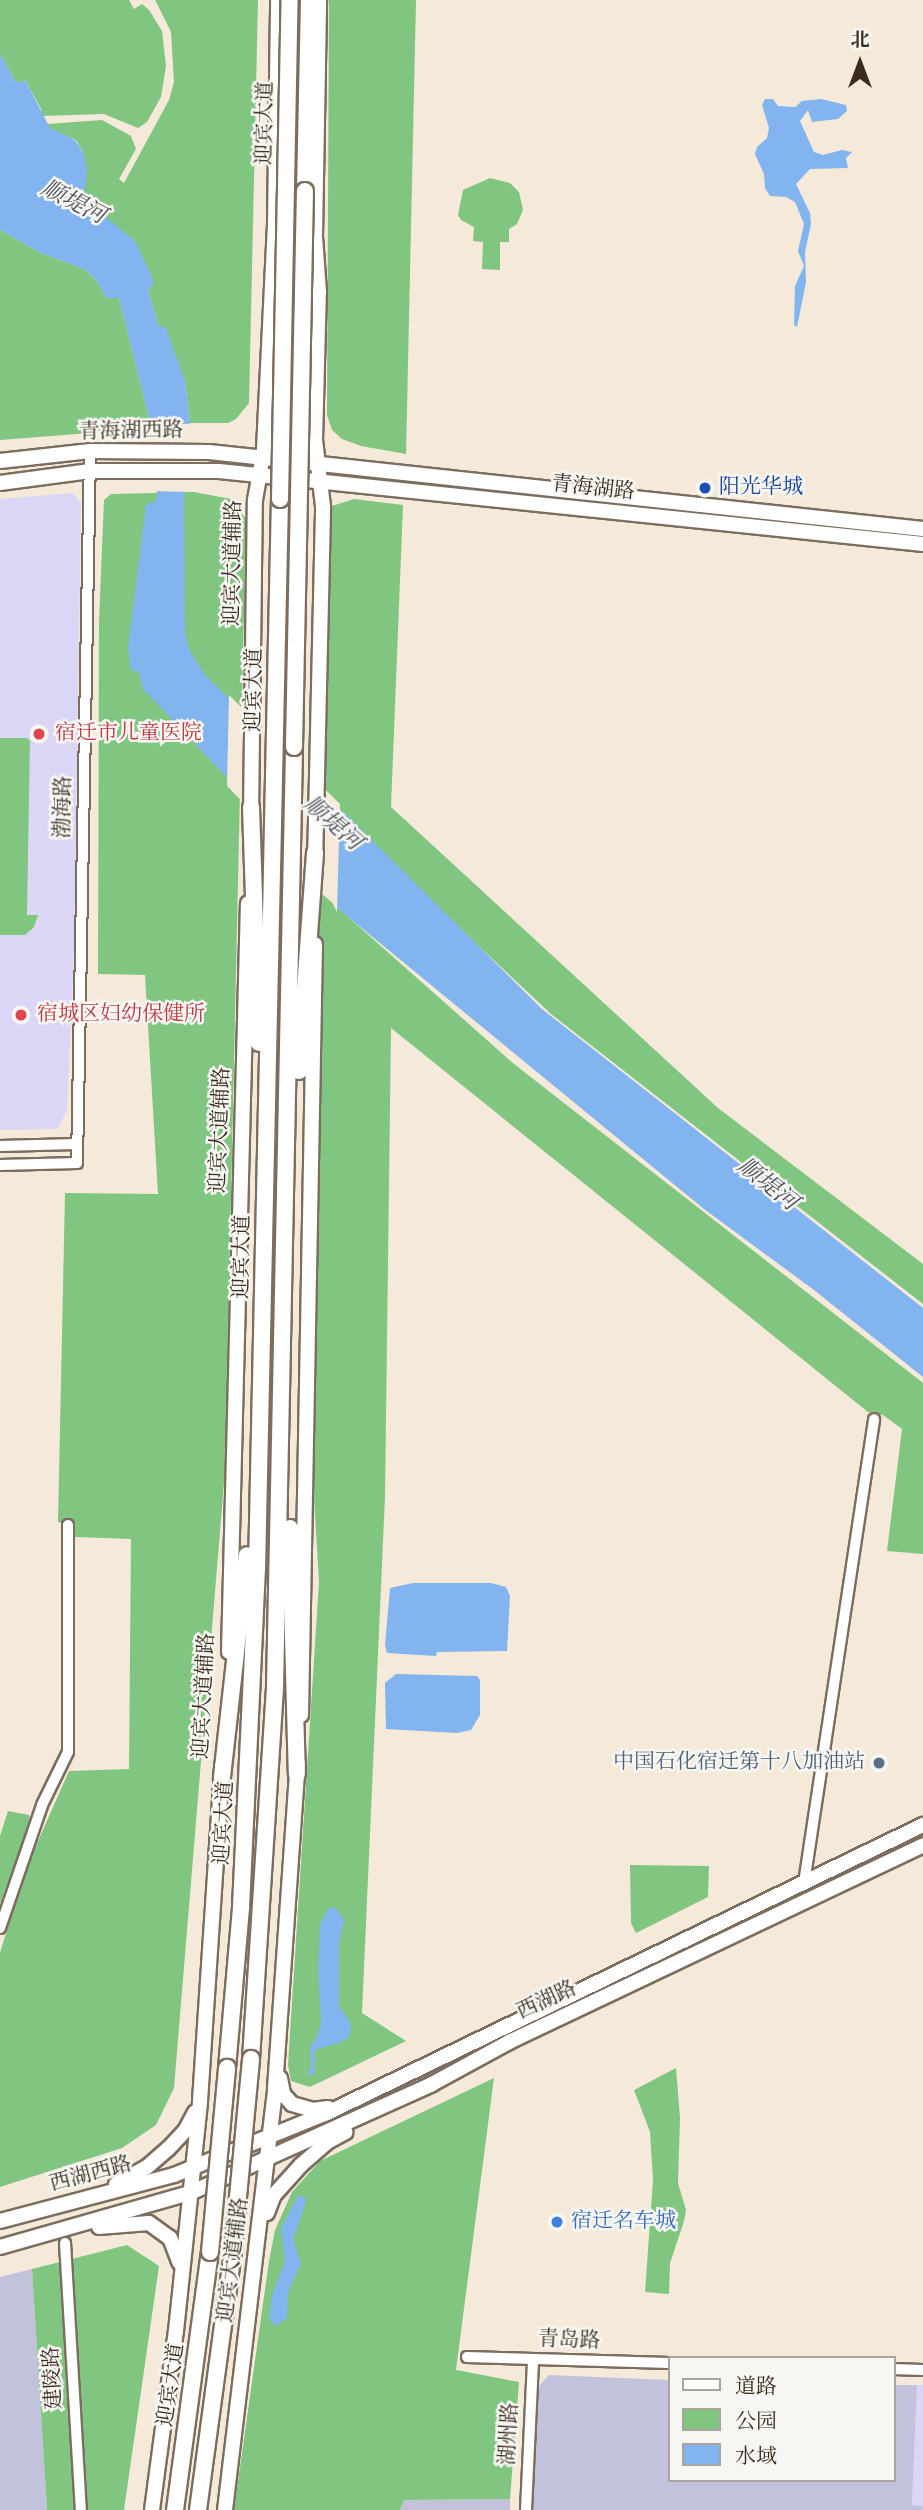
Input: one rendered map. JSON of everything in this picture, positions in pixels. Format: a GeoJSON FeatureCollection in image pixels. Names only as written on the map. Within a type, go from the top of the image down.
{"type":"FeatureCollection","features":[{"type":"Feature","properties":{"kind":"highway","name":"迎宾大道"},"geometry":{"type":"LineString","coordinates":[[175,2510],[210,2252],[241,1907],[249,1758],[263,1326],[290,0]]}},
{"type":"Feature","properties":{"kind":"highway","name":"迎宾大道"},"geometry":{"type":"LineString","coordinates":[[198,2510],[233,2250],[251,2059],[275,1688],[309,0]]}},
{"type":"Feature","properties":{"kind":"highway"},"geometry":{"type":"LineString","coordinates":[[251,807],[260,1044],[256,1209],[263,1300]]}},
{"type":"Feature","properties":{"kind":"highway"},"geometry":{"type":"LineString","coordinates":[[287,1153],[299,1070],[315,853]]}},
{"type":"Feature","properties":{"kind":"highway"},"geometry":{"type":"LineString","coordinates":[[222,1777],[245,1594],[253,1372],[263,1326]]}},
{"type":"Feature","properties":{"kind":"highway"},"geometry":{"type":"LineString","coordinates":[[283,1362],[291,1406],[290,1539],[297,1774]]}},
{"type":"Feature","properties":{"kind":"main road","name":"迎宾大道辅路"},"geometry":{"type":"LineString","coordinates":[[152,2510],[181,2276],[204,2050],[230,1629],[251,826],[255,500],[263,458],[275,223],[278,0]]}},
{"type":"Feature","properties":{"kind":"main road"},"geometry":{"type":"LineString","coordinates":[[315,853],[323,506],[317,464],[318,0]]}},
{"type":"Feature","properties":{"kind":"main road","name":"青海湖西路"},"geometry":{"type":"LineString","coordinates":[[0,461],[90,451],[131,450],[209,452],[263,458]]}},
{"type":"Feature","properties":{"kind":"main road","name":"青海湖路"},"geometry":{"type":"LineString","coordinates":[[263,458],[923,529]]}},
{"type":"Feature","properties":{"kind":"main road","name":"青海湖西路"},"geometry":{"type":"LineString","coordinates":[[0,483],[90,471],[207,471],[260,475]]}},
{"type":"Feature","properties":{"kind":"main road","name":"青海湖路"},"geometry":{"type":"LineString","coordinates":[[260,475],[923,544]]}},
{"type":"Feature","properties":{"kind":"main road","name":"迎宾大道辅路"},"geometry":{"type":"LineString","coordinates":[[225,2510],[270,2136],[303,1696],[313,896]]}},
{"type":"Feature","properties":{"kind":"main road","name":"西湖路"},"geometry":{"type":"LineString","coordinates":[[192,2168],[327,2113],[923,1825]]}},
{"type":"Feature","properties":{"kind":"main road","name":"西湖路"},"geometry":{"type":"LineString","coordinates":[[190,2193],[432,2084],[509,2042],[923,1845]]}},
{"type":"Feature","properties":{"kind":"main road"},"geometry":{"type":"LineString","coordinates":[[280,2028],[280,2084],[283,2094],[292,2104],[313,2110],[334,2107],[434,2059]]}},
{"type":"Feature","properties":{"kind":"main road"},"geometry":{"type":"LineString","coordinates":[[3,2221],[126,2181],[168,2149],[194,2117],[204,2050]]}},
{"type":"Feature","properties":{"kind":"main road"},"geometry":{"type":"LineString","coordinates":[[256,2256],[274,2195],[301,2165],[327,2142],[432,2084]]}},
{"type":"Feature","properties":{"kind":"main road","name":"西湖西路"},"geometry":{"type":"LineString","coordinates":[[3,2221],[192,2168]]}},
{"type":"Feature","properties":{"kind":"main road","name":"西湖西路"},"geometry":{"type":"LineString","coordinates":[[0,2248],[190,2193]]}},
{"type":"Feature","properties":{"kind":"main road"},"geometry":{"type":"LineString","coordinates":[[0,2248],[132,2222],[149,2223],[160,2229],[176,2247],[181,2276]]}},
{"type":"Feature","properties":{"kind":"street","name":"渤海路"},"geometry":{"type":"LineString","coordinates":[[0,1165],[77,1163],[90,451]]}},
{"type":"Feature","properties":{"kind":"street"},"geometry":{"type":"LineString","coordinates":[[0,1146],[76,1144]]}},
{"type":"Feature","properties":{"kind":"street"},"geometry":{"type":"LineString","coordinates":[[804,1883],[874,1419]]}},
{"type":"Feature","properties":{"kind":"street"},"geometry":{"type":"LineString","coordinates":[[0,1928],[42,1805],[68,1752],[68,1525]]}},
{"type":"Feature","properties":{"kind":"street","name":"建陵路"},"geometry":{"type":"LineString","coordinates":[[65,2237],[81,2510]]}},
{"type":"Feature","properties":{"kind":"street","name":"青岛路"},"geometry":{"type":"LineString","coordinates":[[467,2357],[668,2363]]}},
{"type":"Feature","properties":{"kind":"street","name":"湖州路"},"geometry":{"type":"LineString","coordinates":[[526,2510],[533,2359]]}},
{"type":"Feature","properties":{"kind":"street"},"geometry":{"type":"LineString","coordinates":[[895,2369],[923,2370]]}},
{"type":"Feature","properties":{"kind":"shaded area","name":"宿迁市儿童医院"},"geometry":{"type":"Polygon","coordinates":[[[73,493],[81,503],[74,953],[67,1110],[58,1129],[0,1130],[0,499],[73,493]]]}},
{"type":"Feature","properties":{"kind":"shaded area"},"geometry":{"type":"Polygon","coordinates":[[[32,2269],[47,2510],[0,2510],[0,2277],[32,2269]]]}},
{"type":"Feature","properties":{"kind":"shaded area"},"geometry":{"type":"Polygon","coordinates":[[[549,2375],[668,2380],[668,2482],[895,2482],[895,2385],[917,2385],[912,2505],[923,2506],[923,2510],[532,2510],[537,2388],[549,2375]]]}},
{"type":"Feature","properties":{"kind":"shaded area"},"geometry":{"type":"Polygon","coordinates":[[[917,2385],[923,2385],[923,2506],[912,2506],[917,2385]]]}},
{"type":"Feature","properties":{"kind":"shaded area"},"geometry":{"type":"Polygon","coordinates":[[[510,2499],[510,2510],[400,2510],[404,2500],[510,2499]]]}},
{"type":"Feature","properties":{"kind":"green space"},"geometry":{"type":"Polygon","coordinates":[[[0,0],[129,0],[134,9],[142,4],[162,31],[166,66],[161,97],[147,122],[138,128],[104,114],[42,116],[25,80],[19,83],[15,81],[0,54],[0,0]]]}},
{"type":"Feature","properties":{"kind":"green space"},"geometry":{"type":"Polygon","coordinates":[[[155,0],[258,0],[249,403],[236,419],[228,423],[190,423],[185,381],[158,325],[148,290],[151,285],[98,211],[84,199],[83,152],[76,140],[49,128],[48,124],[102,120],[131,136],[136,149],[119,179],[124,183],[169,100],[174,82],[171,32],[155,0]]]}},
{"type":"Feature","properties":{"kind":"green space"},"geometry":{"type":"Polygon","coordinates":[[[329,0],[416,0],[406,454],[361,446],[342,439],[332,430],[327,415],[329,0]]]}},
{"type":"Feature","properties":{"kind":"green space"},"geometry":{"type":"Polygon","coordinates":[[[490,178],[510,183],[519,192],[523,210],[517,224],[509,229],[509,242],[500,242],[500,270],[482,269],[483,242],[473,241],[474,227],[461,220],[458,215],[463,190],[490,178]]]}},
{"type":"Feature","properties":{"kind":"green space"},"geometry":{"type":"Polygon","coordinates":[[[0,230],[41,253],[86,270],[97,281],[106,298],[119,298],[149,418],[153,423],[141,423],[141,429],[0,440],[0,230]]]}},
{"type":"Feature","properties":{"kind":"green space"},"geometry":{"type":"Polygon","coordinates":[[[194,492],[231,499],[246,519],[225,1471],[174,2088],[156,2125],[122,2148],[0,2187],[0,1953],[13,1909],[35,1848],[69,1771],[129,1769],[131,1539],[74,1537],[73,1525],[58,1522],[65,1193],[158,1194],[145,975],[98,974],[99,621],[104,500],[111,494],[194,492]]]}},
{"type":"Feature","properties":{"kind":"green space"},"geometry":{"type":"Polygon","coordinates":[[[354,499],[403,505],[391,807],[718,1108],[923,1264],[923,1304],[551,1014],[316,794],[322,522],[332,506],[354,499]]]}},
{"type":"Feature","properties":{"kind":"green space"},"geometry":{"type":"Polygon","coordinates":[[[0,738],[27,738],[30,741],[27,915],[38,915],[34,927],[25,935],[0,935],[0,738]]]}},
{"type":"Feature","properties":{"kind":"green space"},"geometry":{"type":"Polygon","coordinates":[[[320,892],[514,1064],[923,1383],[923,1554],[887,1551],[902,1429],[883,1415],[868,1412],[391,1028],[385,1497],[362,2013],[406,2041],[310,2087],[291,2081],[288,2065],[319,1582],[306,1362],[314,899],[320,892]]]}},
{"type":"Feature","properties":{"kind":"green space"},"geometry":{"type":"Polygon","coordinates":[[[8,1811],[29,1815],[30,1822],[0,1904],[0,1836],[8,1811]]]}},
{"type":"Feature","properties":{"kind":"green space"},"geometry":{"type":"Polygon","coordinates":[[[630,1865],[709,1866],[708,1897],[636,1933],[631,1923],[630,1865]]]}},
{"type":"Feature","properties":{"kind":"green space"},"geometry":{"type":"Polygon","coordinates":[[[676,2068],[680,2118],[678,2183],[686,2210],[670,2263],[669,2294],[645,2292],[653,2180],[650,2132],[634,2090],[676,2068]]]}},
{"type":"Feature","properties":{"kind":"green space"},"geometry":{"type":"Polygon","coordinates":[[[494,2078],[456,2370],[519,2382],[510,2499],[404,2500],[400,2510],[234,2510],[269,2261],[275,2230],[292,2192],[320,2161],[494,2078]]]}},
{"type":"Feature","properties":{"kind":"green space"},"geometry":{"type":"Polygon","coordinates":[[[127,2245],[159,2266],[124,2510],[47,2510],[32,2269],[127,2245]]]}},
{"type":"Feature","properties":{"kind":"water","name":"顺堤河"},"geometry":{"type":"Polygon","coordinates":[[[0,54],[15,81],[19,83],[25,80],[50,128],[75,140],[83,152],[87,169],[84,199],[135,241],[152,277],[154,284],[148,290],[158,325],[166,328],[185,381],[190,423],[184,500],[185,632],[189,649],[205,675],[542,1009],[923,1308],[923,1377],[814,1290],[704,1209],[336,907],[327,883],[143,689],[139,672],[131,670],[128,649],[146,504],[155,502],[157,496],[153,423],[149,418],[119,298],[106,298],[97,281],[86,270],[41,253],[0,230],[0,54]]]}},
{"type":"Feature","properties":{"kind":"water"},"geometry":{"type":"Polygon","coordinates":[[[765,99],[773,99],[778,106],[795,107],[802,101],[821,99],[846,105],[847,111],[838,119],[812,122],[808,110],[800,121],[814,152],[823,155],[842,150],[852,152],[846,158],[848,168],[810,169],[796,184],[810,213],[811,224],[805,252],[806,282],[797,327],[794,325],[795,286],[804,266],[798,251],[804,224],[795,202],[786,197],[770,196],[765,188],[764,174],[755,154],[757,147],[767,138],[769,128],[762,105],[765,99]]]}},
{"type":"Feature","properties":{"kind":"water"},"geometry":{"type":"Polygon","coordinates":[[[413,1583],[491,1583],[506,1587],[510,1596],[507,1651],[437,1652],[436,1656],[387,1653],[385,1645],[390,1588],[413,1583]]]}},
{"type":"Feature","properties":{"kind":"water"},"geometry":{"type":"Polygon","coordinates":[[[396,1674],[477,1676],[480,1680],[480,1715],[471,1730],[457,1733],[386,1729],[385,1683],[396,1674]]]}},
{"type":"Feature","properties":{"kind":"water"},"geometry":{"type":"Polygon","coordinates":[[[335,1907],[344,1920],[339,1943],[339,2007],[349,2020],[351,2029],[349,2037],[342,2042],[315,2050],[314,2074],[306,2075],[311,2067],[310,2047],[317,2037],[321,2022],[318,1972],[320,1925],[328,1909],[335,1907]]]}},
{"type":"Feature","properties":{"kind":"water"},"geometry":{"type":"Polygon","coordinates":[[[298,2196],[304,2196],[306,2202],[293,2239],[301,2264],[288,2292],[287,2318],[275,2326],[269,2318],[272,2296],[285,2261],[281,2228],[298,2196]]]}},
{"type":"Feature","properties":{"kind":"pier"},"geometry":{"type":"Polygon","coordinates":[[[149,423],[194,424],[188,492],[153,491],[149,423]]]}},
{"type":"Feature","properties":{"kind":"pier"},"geometry":{"type":"Polygon","coordinates":[[[229,695],[340,804],[337,912],[324,885],[227,786],[229,695]]]}},
{"type":"Feature","properties":{"kind":"place","name":"阳光华城"},"geometry":{"type":"Point","coordinates":[705,488]}},
{"type":"Feature","properties":{"kind":"place","name":"宿迁市儿童医院"},"geometry":{"type":"Point","coordinates":[39,734]}},
{"type":"Feature","properties":{"kind":"place","name":"宿城区妇幼保健所"},"geometry":{"type":"Point","coordinates":[21,1015]}},
{"type":"Feature","properties":{"kind":"place","name":"中国石化宿迁第十八加油站"},"geometry":{"type":"Point","coordinates":[879,1763]}},
{"type":"Feature","properties":{"kind":"place","name":"宿迁名车城"},"geometry":{"type":"Point","coordinates":[557,2222]}}]}
